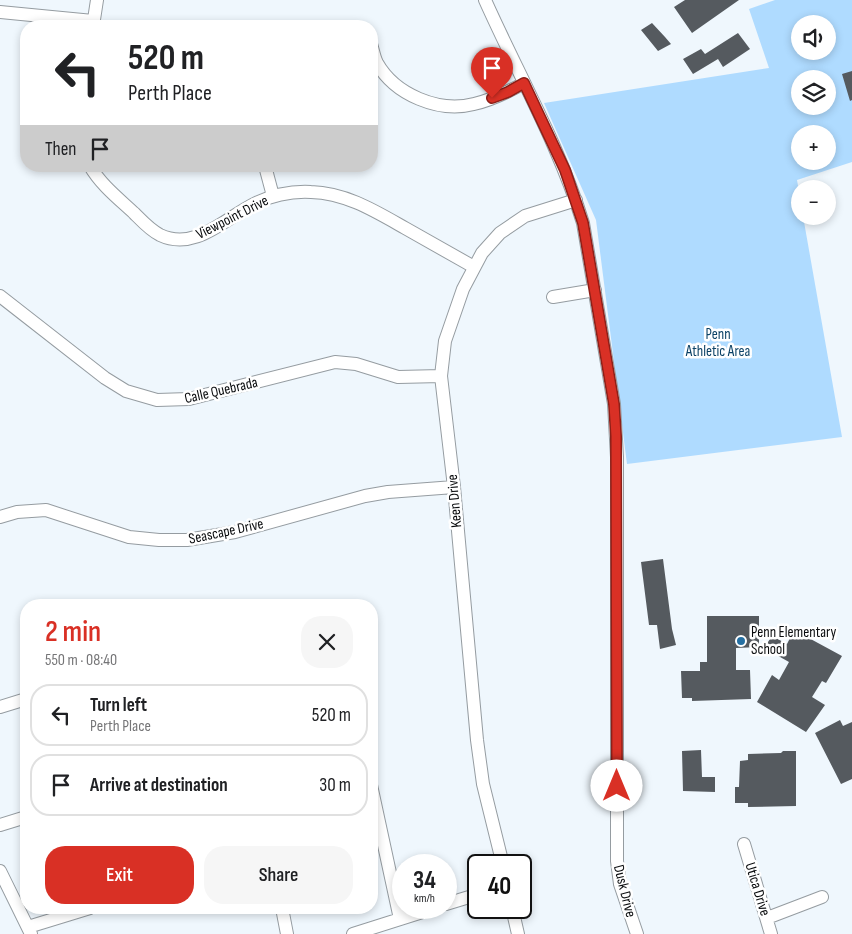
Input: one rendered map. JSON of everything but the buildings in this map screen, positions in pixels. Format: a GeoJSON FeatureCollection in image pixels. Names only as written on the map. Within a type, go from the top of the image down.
{"type":"FeatureCollection","features":[{"type":"Feature","properties":{"kind":"street"},"geometry":{"type":"LineString","coordinates":[[94,20],[97,0]]}},
{"type":"Feature","properties":{"kind":"street","name":"Dusk Drive"},"geometry":{"type":"LineString","coordinates":[[485,0],[565,170],[576,200],[583,223],[614,404],[617,457],[617,860],[620,884],[637,934]]}},
{"type":"Feature","properties":{"kind":"street"},"geometry":{"type":"LineString","coordinates":[[0,12],[62,20]]}},
{"type":"Feature","properties":{"kind":"street"},"geometry":{"type":"LineString","coordinates":[[378,64],[389,78],[413,96],[432,103],[453,106],[475,104],[508,92],[524,83]]}},
{"type":"Feature","properties":{"kind":"street","name":"Viewpoint Drive"},"geometry":{"type":"LineString","coordinates":[[93,172],[96,177],[147,226],[160,235],[176,239],[185,240],[202,235],[254,204],[273,196],[285,193],[310,192],[335,195],[364,205],[474,267]]}},
{"type":"Feature","properties":{"kind":"street"},"geometry":{"type":"LineString","coordinates":[[267,172],[273,196]]}},
{"type":"Feature","properties":{"kind":"street","name":"Keen Drive"},"geometry":{"type":"LineString","coordinates":[[500,854],[483,784],[477,740],[442,376],[446,339],[462,289],[482,253],[500,233],[525,216],[576,200]]}},
{"type":"Feature","properties":{"kind":"street"},"geometry":{"type":"LineString","coordinates":[[553,297],[595,290]]}},
{"type":"Feature","properties":{"kind":"street","name":"Calle Quebrada"},"geometry":{"type":"LineString","coordinates":[[0,296],[105,378],[126,392],[157,400],[190,400],[335,362],[356,364],[398,377],[442,376]]}},
{"type":"Feature","properties":{"kind":"street","name":"Seascape Drive"},"geometry":{"type":"LineString","coordinates":[[0,516],[17,512],[46,510],[129,537],[187,540],[234,532],[365,496],[454,486]]}},
{"type":"Feature","properties":{"kind":"street"},"geometry":{"type":"LineString","coordinates":[[0,708],[20,702]]}},
{"type":"Feature","properties":{"kind":"street"},"geometry":{"type":"LineString","coordinates":[[378,817],[392,882]]}},
{"type":"Feature","properties":{"kind":"street"},"geometry":{"type":"LineString","coordinates":[[0,825],[20,819]]}},
{"type":"Feature","properties":{"kind":"street","name":"Utica Drive"},"geometry":{"type":"LineString","coordinates":[[744,844],[771,934]]}},
{"type":"Feature","properties":{"kind":"street"},"geometry":{"type":"LineString","coordinates":[[0,871],[20,911]]}},
{"type":"Feature","properties":{"kind":"street"},"geometry":{"type":"LineString","coordinates":[[767,918],[822,898]]}},
{"type":"Feature","properties":{"kind":"street"},"geometry":{"type":"LineString","coordinates":[[22,914],[30,931],[74,914]]}},
{"type":"Feature","properties":{"kind":"street"},"geometry":{"type":"LineString","coordinates":[[283,914],[287,934]]}},
{"type":"Feature","properties":{"kind":"street"},"geometry":{"type":"LineString","coordinates":[[353,934],[400,919]]}},
{"type":"Feature","properties":{"kind":"street"},"geometry":{"type":"LineString","coordinates":[[515,919],[518,934]]}},
{"type":"Feature","properties":{"kind":"green space","name":"Penn Athletic Area"},"geometry":{"type":"Polygon","coordinates":[[[775,0],[852,0],[852,162],[836,167],[836,125],[791,125],[791,170],[828,170],[797,180],[791,180],[791,225],[805,225],[842,437],[627,464],[596,220],[544,103],[769,68],[749,9],[775,0]]]}},
{"type":"Feature","properties":{"kind":"place","name":"Penn Elementary School"},"geometry":{"type":"Point","coordinates":[741,641]}},
{"type":"Feature","properties":{"kind":"route"},"geometry":{"type":"LineString","coordinates":[[492,98],[524,83],[565,170],[576,200],[583,223],[598,304],[614,404],[617,457],[617,786]]}}]}
